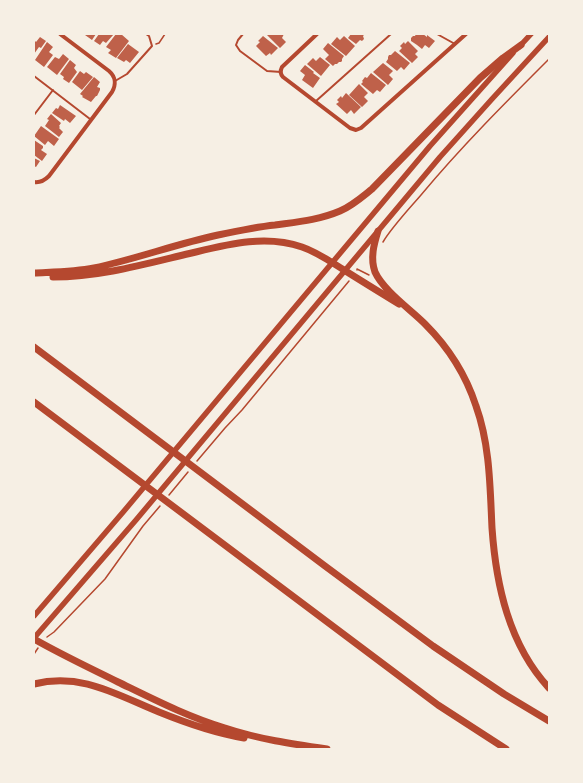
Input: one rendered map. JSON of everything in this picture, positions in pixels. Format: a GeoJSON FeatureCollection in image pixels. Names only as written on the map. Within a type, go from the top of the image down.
{"type":"FeatureCollection","features":[{"type":"Feature","properties":{"kind":"highway"},"geometry":{"type":"LineString","coordinates":[[34,274],[94,268],[216,235],[312,220],[339,211],[357,201],[372,188],[480,78],[521,45]]}},
{"type":"Feature","properties":{"kind":"highway"},"geometry":{"type":"LineString","coordinates":[[378,231],[373,254],[373,264],[376,273],[384,285],[435,334],[461,371],[474,399],[483,428],[488,459],[493,530],[498,576],[503,598],[508,617],[525,655],[534,670],[549,688]]}},
{"type":"Feature","properties":{"kind":"highway"},"geometry":{"type":"LineString","coordinates":[[34,274],[72,276],[100,274],[227,245],[258,241],[282,242],[314,252],[414,314]]}},
{"type":"Feature","properties":{"kind":"highway"},"geometry":{"type":"LineString","coordinates":[[34,347],[433,646],[504,694],[549,721]]}},
{"type":"Feature","properties":{"kind":"highway"},"geometry":{"type":"LineString","coordinates":[[34,402],[438,705],[506,749]]}},
{"type":"Feature","properties":{"kind":"highway"},"geometry":{"type":"LineString","coordinates":[[34,639],[64,656],[191,716],[238,732],[292,744]]}},
{"type":"Feature","properties":{"kind":"highway"},"geometry":{"type":"LineString","coordinates":[[34,684],[58,680],[83,683],[101,688],[159,712],[206,729],[259,741],[327,749]]}},
{"type":"Feature","properties":{"kind":"main road"},"geometry":{"type":"LineString","coordinates":[[34,616],[435,140],[531,34]]}},
{"type":"Feature","properties":{"kind":"main road"},"geometry":{"type":"LineString","coordinates":[[34,639],[468,125],[549,37]]}},
{"type":"Feature","properties":{"kind":"street"},"geometry":{"type":"LineString","coordinates":[[34,182],[45,180],[114,89],[115,81],[110,71],[60,34]]}},
{"type":"Feature","properties":{"kind":"street"},"geometry":{"type":"LineString","coordinates":[[317,34],[282,67],[280,72],[283,77],[352,129],[356,130],[360,129],[466,34]]}},
{"type":"Feature","properties":{"kind":"lane"},"geometry":{"type":"LineString","coordinates":[[115,81],[127,74],[152,46],[149,36],[146,34]]}},
{"type":"Feature","properties":{"kind":"lane"},"geometry":{"type":"LineString","coordinates":[[243,34],[236,45],[240,51],[267,71],[280,72]]}},
{"type":"Feature","properties":{"kind":"lane"},"geometry":{"type":"LineString","coordinates":[[316,102],[391,34]]}},
{"type":"Feature","properties":{"kind":"lane"},"geometry":{"type":"LineString","coordinates":[[437,34],[455,44]]}},
{"type":"Feature","properties":{"kind":"lane"},"geometry":{"type":"LineString","coordinates":[[34,76],[91,119]]}},
{"type":"Feature","properties":{"kind":"lane"},"geometry":{"type":"LineString","coordinates":[[34,115],[53,90]]}},
{"type":"Feature","properties":{"kind":"path"},"geometry":{"type":"LineString","coordinates":[[152,46],[159,42],[165,34]]}},
{"type":"Feature","properties":{"kind":"path"},"geometry":{"type":"LineString","coordinates":[[382,243],[455,156],[549,59]]}},
{"type":"Feature","properties":{"kind":"path"},"geometry":{"type":"LineString","coordinates":[[355,272],[357,269],[366,274],[372,274]]}},
{"type":"Feature","properties":{"kind":"path"},"geometry":{"type":"LineString","coordinates":[[197,461],[349,281]]}},
{"type":"Feature","properties":{"kind":"path"},"geometry":{"type":"LineString","coordinates":[[167,496],[192,467]]}},
{"type":"Feature","properties":{"kind":"path"},"geometry":{"type":"LineString","coordinates":[[48,636],[105,579],[162,502]]}},
{"type":"Feature","properties":{"kind":"path"},"geometry":{"type":"LineString","coordinates":[[34,654],[38,648]]}},
{"type":"Feature","properties":{"kind":"building"},"geometry":{"type":"Polygon","coordinates":[[[96,34],[92,40],[85,35],[96,34]]]}},
{"type":"Feature","properties":{"kind":"building"},"geometry":{"type":"Polygon","coordinates":[[[99,34],[114,34],[106,43],[103,41],[100,45],[94,41],[99,34]]]}},
{"type":"Feature","properties":{"kind":"building"},"geometry":{"type":"Polygon","coordinates":[[[116,34],[121,34],[129,41],[116,58],[108,53],[111,50],[106,47],[116,34]]]}},
{"type":"Feature","properties":{"kind":"building"},"geometry":{"type":"Polygon","coordinates":[[[284,34],[282,38],[286,42],[280,48],[267,35],[284,34]]]}},
{"type":"Feature","properties":{"kind":"building"},"geometry":{"type":"Polygon","coordinates":[[[351,34],[365,34],[363,36],[364,39],[362,41],[360,40],[356,44],[348,38],[351,34]]]}},
{"type":"Feature","properties":{"kind":"building"},"geometry":{"type":"Polygon","coordinates":[[[416,34],[423,34],[427,37],[427,35],[435,41],[429,48],[425,45],[422,49],[411,41],[411,38],[416,34]]]}},
{"type":"Feature","properties":{"kind":"building"},"geometry":{"type":"Polygon","coordinates":[[[263,36],[278,48],[271,55],[270,53],[266,56],[256,46],[260,42],[258,41],[263,36]]]}},
{"type":"Feature","properties":{"kind":"building"},"geometry":{"type":"Polygon","coordinates":[[[344,36],[355,46],[346,56],[331,44],[337,37],[340,40],[344,36]]]}},
{"type":"Feature","properties":{"kind":"building"},"geometry":{"type":"Polygon","coordinates":[[[40,37],[46,41],[34,54],[34,40],[36,42],[40,37]]]}},
{"type":"Feature","properties":{"kind":"building"},"geometry":{"type":"Polygon","coordinates":[[[408,41],[418,51],[415,54],[418,57],[412,63],[399,51],[402,48],[400,46],[404,42],[405,44],[408,41]]]}},
{"type":"Feature","properties":{"kind":"building"},"geometry":{"type":"Polygon","coordinates":[[[47,42],[53,47],[49,52],[53,55],[44,67],[35,60],[47,42]]]}},
{"type":"Feature","properties":{"kind":"building"},"geometry":{"type":"Polygon","coordinates":[[[328,43],[344,56],[341,62],[333,66],[325,59],[329,55],[323,49],[328,43]]]}},
{"type":"Feature","properties":{"kind":"building"},"geometry":{"type":"Polygon","coordinates":[[[128,44],[139,52],[130,63],[126,60],[124,62],[117,58],[128,44]]]}},
{"type":"Feature","properties":{"kind":"building"},"geometry":{"type":"Polygon","coordinates":[[[395,51],[410,63],[404,70],[401,67],[397,71],[386,62],[389,55],[395,51]]]}},
{"type":"Feature","properties":{"kind":"building"},"geometry":{"type":"Polygon","coordinates":[[[63,54],[69,59],[57,75],[47,67],[55,57],[59,59],[63,54]]]}},
{"type":"Feature","properties":{"kind":"building"},"geometry":{"type":"Polygon","coordinates":[[[320,57],[330,65],[321,76],[307,64],[313,58],[316,61],[320,57]]]}},
{"type":"Feature","properties":{"kind":"building"},"geometry":{"type":"Polygon","coordinates":[[[70,60],[76,65],[74,68],[77,72],[69,83],[63,79],[64,77],[60,74],[70,60]]]}},
{"type":"Feature","properties":{"kind":"building"},"geometry":{"type":"Polygon","coordinates":[[[383,63],[393,71],[389,75],[393,79],[388,85],[373,72],[383,63]]]}},
{"type":"Feature","properties":{"kind":"building"},"geometry":{"type":"Polygon","coordinates":[[[305,65],[320,78],[313,88],[302,80],[305,75],[300,71],[305,65]]]}},
{"type":"Feature","properties":{"kind":"building"},"geometry":{"type":"Polygon","coordinates":[[[80,71],[84,74],[86,72],[93,77],[82,90],[72,82],[80,71]]]}},
{"type":"Feature","properties":{"kind":"building"},"geometry":{"type":"Polygon","coordinates":[[[371,73],[386,85],[380,92],[377,90],[373,94],[361,84],[365,77],[367,78],[371,73]]]}},
{"type":"Feature","properties":{"kind":"building"},"geometry":{"type":"Polygon","coordinates":[[[94,77],[100,82],[97,87],[100,88],[100,90],[91,102],[82,97],[83,96],[80,94],[94,77]]]}},
{"type":"Feature","properties":{"kind":"building"},"geometry":{"type":"Polygon","coordinates":[[[359,84],[368,93],[364,97],[368,101],[362,107],[349,95],[359,84]]]}},
{"type":"Feature","properties":{"kind":"building"},"geometry":{"type":"Polygon","coordinates":[[[346,93],[361,107],[354,114],[351,110],[347,114],[336,104],[339,102],[337,100],[341,96],[342,98],[346,93]]]}},
{"type":"Feature","properties":{"kind":"building"},"geometry":{"type":"Polygon","coordinates":[[[60,105],[76,116],[70,123],[52,113],[56,108],[58,109],[60,105]]]}},
{"type":"Feature","properties":{"kind":"building"},"geometry":{"type":"Polygon","coordinates":[[[51,114],[61,123],[59,128],[63,132],[59,137],[45,126],[49,120],[47,119],[51,114]]]}},
{"type":"Feature","properties":{"kind":"building"},"geometry":{"type":"Polygon","coordinates":[[[41,126],[59,139],[54,146],[48,141],[45,145],[34,136],[41,126]]]}},
{"type":"Feature","properties":{"kind":"building"},"geometry":{"type":"Polygon","coordinates":[[[34,140],[43,146],[41,150],[47,154],[42,161],[34,155],[34,140]]]}},
{"type":"Feature","properties":{"kind":"building"},"geometry":{"type":"Polygon","coordinates":[[[34,158],[40,161],[36,167],[34,166],[34,158]]]}}]}
